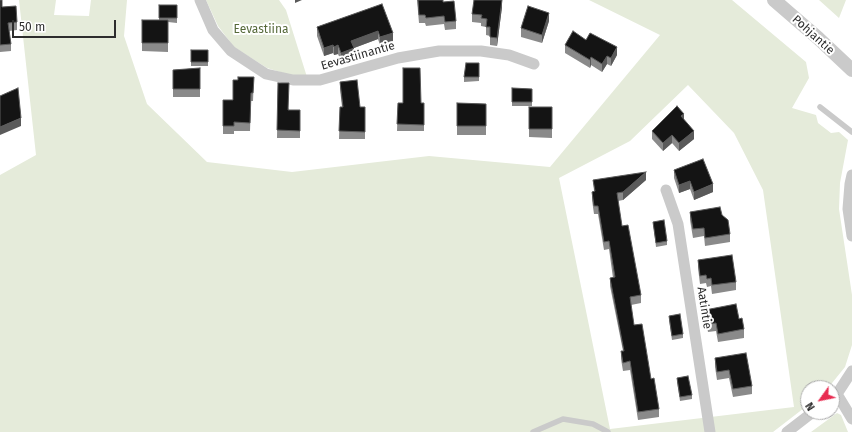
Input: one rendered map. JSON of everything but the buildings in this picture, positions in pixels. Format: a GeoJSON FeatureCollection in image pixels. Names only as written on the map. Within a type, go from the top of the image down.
{"type":"FeatureCollection","features":[{"type":"Feature","properties":{"kind":"street","name":"Eevastiinantie"},"geometry":{"type":"LineString","coordinates":[[200,0],[213,30],[230,51],[266,74],[293,80],[320,80],[398,58],[439,51],[488,52],[510,55],[534,64]]}},
{"type":"Feature","properties":{"kind":"street","name":"Pohjantie"},"geometry":{"type":"LineString","coordinates":[[774,0],[852,70]]}},
{"type":"Feature","properties":{"kind":"street"},"geometry":{"type":"LineString","coordinates":[[852,175],[848,209],[852,236]]}},
{"type":"Feature","properties":{"kind":"street","name":"Aatintie"},"geometry":{"type":"LineString","coordinates":[[666,190],[678,224],[710,432]]}},
{"type":"Feature","properties":{"kind":"street"},"geometry":{"type":"LineString","coordinates":[[840,388],[852,371]]}},
{"type":"Feature","properties":{"kind":"street"},"geometry":{"type":"LineString","coordinates":[[840,404],[852,420]]}},
{"type":"Feature","properties":{"kind":"street"},"geometry":{"type":"LineString","coordinates":[[787,432],[803,420]]}},
{"type":"Feature","properties":{"kind":"lane"},"geometry":{"type":"LineString","coordinates":[[820,107],[852,132]]}},
{"type":"Feature","properties":{"kind":"lane"},"geometry":{"type":"LineString","coordinates":[[533,432],[563,419],[593,424],[608,432]]}},
{"type":"Feature","properties":{"kind":"green space"},"geometry":{"type":"Polygon","coordinates":[[[19,0],[56,0],[54,15],[89,16],[91,0],[127,0],[124,36],[147,104],[207,162],[292,172],[429,156],[550,167],[660,35],[589,0],[732,0],[806,62],[809,78],[792,108],[816,115],[818,123],[831,133],[839,132],[848,140],[840,183],[839,209],[852,295],[852,345],[845,367],[834,380],[800,380],[800,411],[773,432],[0,432],[0,175],[36,155],[19,0]],[[688,85],[630,141],[559,178],[610,429],[794,407],[763,190],[734,133],[688,85]]]}},
{"type":"Feature","properties":{"kind":"green space","name":"Eevastiina"},"geometry":{"type":"Polygon","coordinates":[[[206,0],[279,0],[286,10],[307,77],[290,75],[267,68],[234,47],[218,26],[206,0]]]}},
{"type":"Feature","properties":{"kind":"green space"},"geometry":{"type":"Polygon","coordinates":[[[819,0],[846,0],[839,18],[819,0]]]}},
{"type":"Feature","properties":{"kind":"green space"},"geometry":{"type":"Polygon","coordinates":[[[840,414],[848,432],[811,432],[827,420],[840,420],[840,414]]]}}]}
